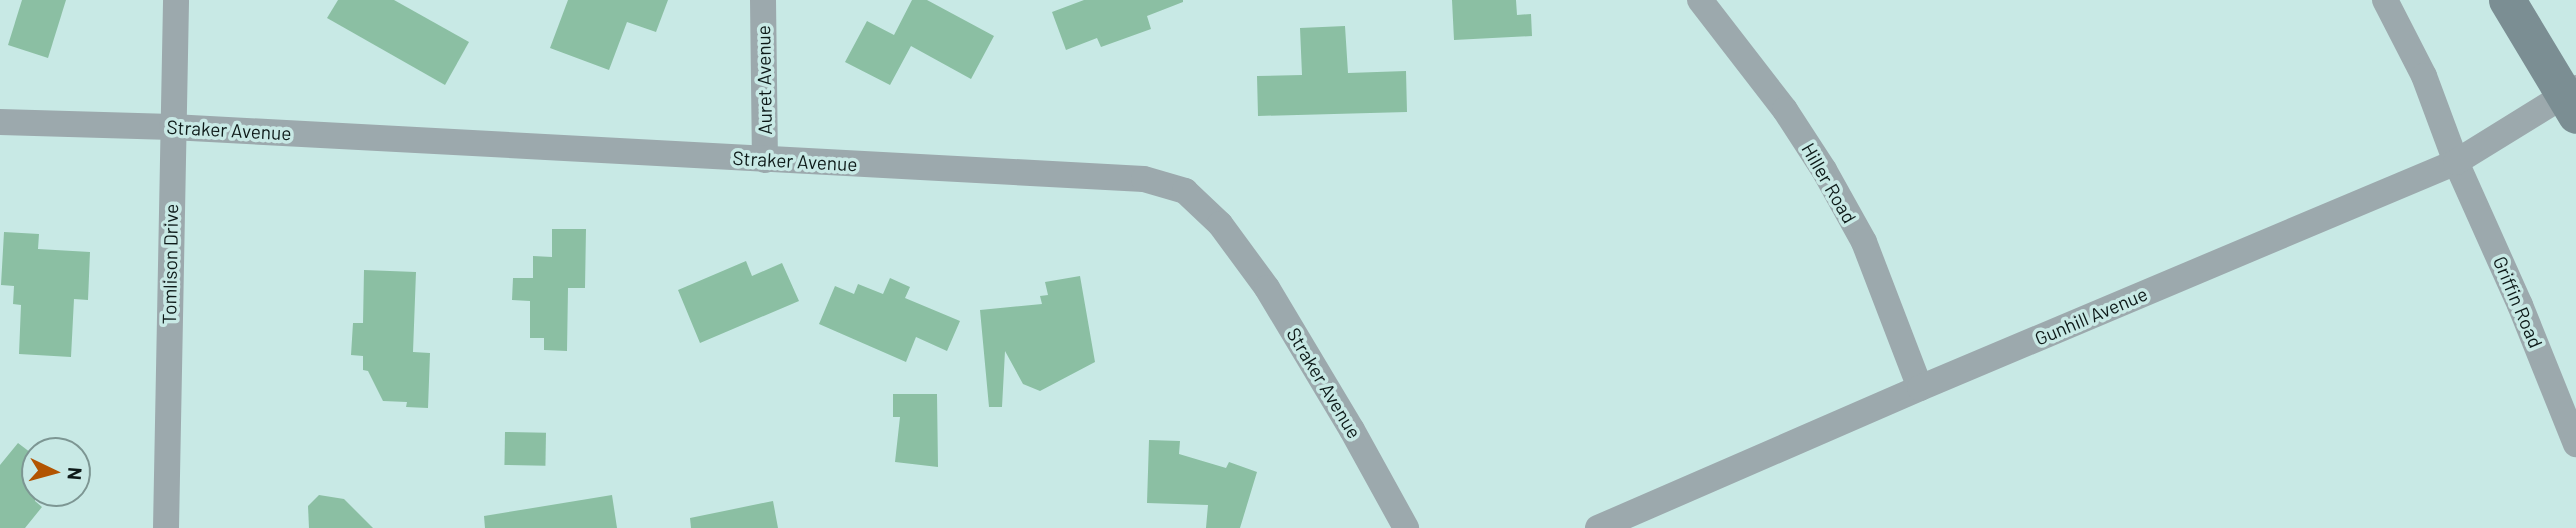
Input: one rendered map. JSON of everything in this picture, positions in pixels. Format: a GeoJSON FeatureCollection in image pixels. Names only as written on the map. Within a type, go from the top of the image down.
{"type":"FeatureCollection","features":[{"type":"Feature","properties":{"kind":"main road"},"geometry":{"type":"LineString","coordinates":[[2507,0],[2572,99]]}},
{"type":"Feature","properties":{"kind":"street","name":"Tomlison Drive"},"geometry":{"type":"LineString","coordinates":[[166,528],[176,0]]}},
{"type":"Feature","properties":{"kind":"street","name":"Auret Avenue"},"geometry":{"type":"LineString","coordinates":[[763,0],[765,160]]}},
{"type":"Feature","properties":{"kind":"street","name":"Hiller Road"},"geometry":{"type":"LineString","coordinates":[[1700,0],[1785,110],[1824,170],[1864,242],[1920,388]]}},
{"type":"Feature","properties":{"kind":"street","name":"Griffin Road"},"geometry":{"type":"LineString","coordinates":[[2385,0],[2424,76],[2456,162],[2520,305],[2576,444]]}},
{"type":"Feature","properties":{"kind":"street","name":"Gunhill Avenue"},"geometry":{"type":"LineString","coordinates":[[1598,528],[1920,388],[2456,162],[2572,99]]}},
{"type":"Feature","properties":{"kind":"street","name":"Straker Avenue"},"geometry":{"type":"LineString","coordinates":[[0,122],[172,127],[1144,179],[1185,191],[1220,224],[1267,288],[1352,430],[1406,528]]}},
{"type":"Feature","properties":{"kind":"building"},"geometry":{"type":"Polygon","coordinates":[[[22,0],[66,0],[48,58],[8,45],[22,0]]]}},
{"type":"Feature","properties":{"kind":"building"},"geometry":{"type":"Polygon","coordinates":[[[338,0],[394,0],[469,42],[445,85],[327,18],[338,0]]]}},
{"type":"Feature","properties":{"kind":"building"},"geometry":{"type":"Polygon","coordinates":[[[568,0],[668,0],[656,32],[627,22],[609,70],[550,48],[568,0]]]}},
{"type":"Feature","properties":{"kind":"building"},"geometry":{"type":"Polygon","coordinates":[[[912,0],[927,0],[994,36],[971,79],[911,46],[890,85],[845,62],[867,21],[894,35],[912,0]]]}},
{"type":"Feature","properties":{"kind":"building"},"geometry":{"type":"Polygon","coordinates":[[[1084,0],[1183,2],[1147,16],[1151,29],[1101,47],[1097,38],[1066,50],[1052,12],[1084,0]]]}},
{"type":"Feature","properties":{"kind":"building"},"geometry":{"type":"Polygon","coordinates":[[[1452,0],[1516,0],[1517,15],[1531,14],[1532,36],[1454,40],[1452,0]]]}},
{"type":"Feature","properties":{"kind":"building"},"geometry":{"type":"Polygon","coordinates":[[[1345,26],[1348,73],[1406,71],[1407,112],[1258,116],[1257,76],[1302,75],[1300,28],[1345,26]]]}},
{"type":"Feature","properties":{"kind":"building"},"geometry":{"type":"Polygon","coordinates":[[[552,229],[586,229],[585,288],[568,288],[567,351],[544,350],[544,338],[530,338],[530,301],[512,300],[513,278],[533,278],[533,256],[552,257],[552,229]]]}},
{"type":"Feature","properties":{"kind":"building"},"geometry":{"type":"Polygon","coordinates":[[[4,232],[39,234],[38,249],[90,252],[88,300],[74,299],[71,357],[19,354],[21,305],[13,304],[14,286],[1,285],[4,232]]]}},
{"type":"Feature","properties":{"kind":"building"},"geometry":{"type":"Polygon","coordinates":[[[746,261],[752,276],[782,263],[799,301],[700,343],[678,290],[746,261]]]}},
{"type":"Feature","properties":{"kind":"building"},"geometry":{"type":"Polygon","coordinates":[[[364,270],[416,272],[413,352],[430,353],[428,408],[406,407],[407,402],[383,401],[368,371],[363,370],[363,356],[351,355],[353,323],[363,323],[364,270]]]}},
{"type":"Feature","properties":{"kind":"building"},"geometry":{"type":"Polygon","coordinates":[[[1080,276],[1095,362],[1040,391],[1023,384],[1005,351],[1002,407],[989,407],[980,310],[1042,304],[1040,296],[1048,295],[1045,282],[1080,276]]]}},
{"type":"Feature","properties":{"kind":"building"},"geometry":{"type":"Polygon","coordinates":[[[890,278],[910,287],[905,298],[960,321],[947,351],[916,337],[906,362],[819,324],[835,286],[854,294],[858,284],[883,294],[890,278]]]}},
{"type":"Feature","properties":{"kind":"building"},"geometry":{"type":"Polygon","coordinates":[[[893,394],[937,394],[938,467],[895,462],[900,417],[893,417],[893,394]]]}},
{"type":"Feature","properties":{"kind":"building"},"geometry":{"type":"Polygon","coordinates":[[[505,432],[546,433],[545,466],[504,465],[505,432]]]}},
{"type":"Feature","properties":{"kind":"building"},"geometry":{"type":"Polygon","coordinates":[[[1149,440],[1180,441],[1179,454],[1226,468],[1229,462],[1257,472],[1240,528],[1206,528],[1208,505],[1147,503],[1149,440]]]}},
{"type":"Feature","properties":{"kind":"building"},"geometry":{"type":"Polygon","coordinates":[[[18,443],[21,445],[21,507],[42,507],[25,528],[0,528],[0,465],[18,443]]]}},
{"type":"Feature","properties":{"kind":"building"},"geometry":{"type":"Polygon","coordinates":[[[319,495],[344,499],[373,528],[309,528],[308,506],[319,495]]]}},
{"type":"Feature","properties":{"kind":"building"},"geometry":{"type":"Polygon","coordinates":[[[612,495],[617,528],[485,528],[484,516],[612,495]]]}},
{"type":"Feature","properties":{"kind":"building"},"geometry":{"type":"Polygon","coordinates":[[[773,501],[778,528],[691,528],[690,518],[773,501]]]}}]}
